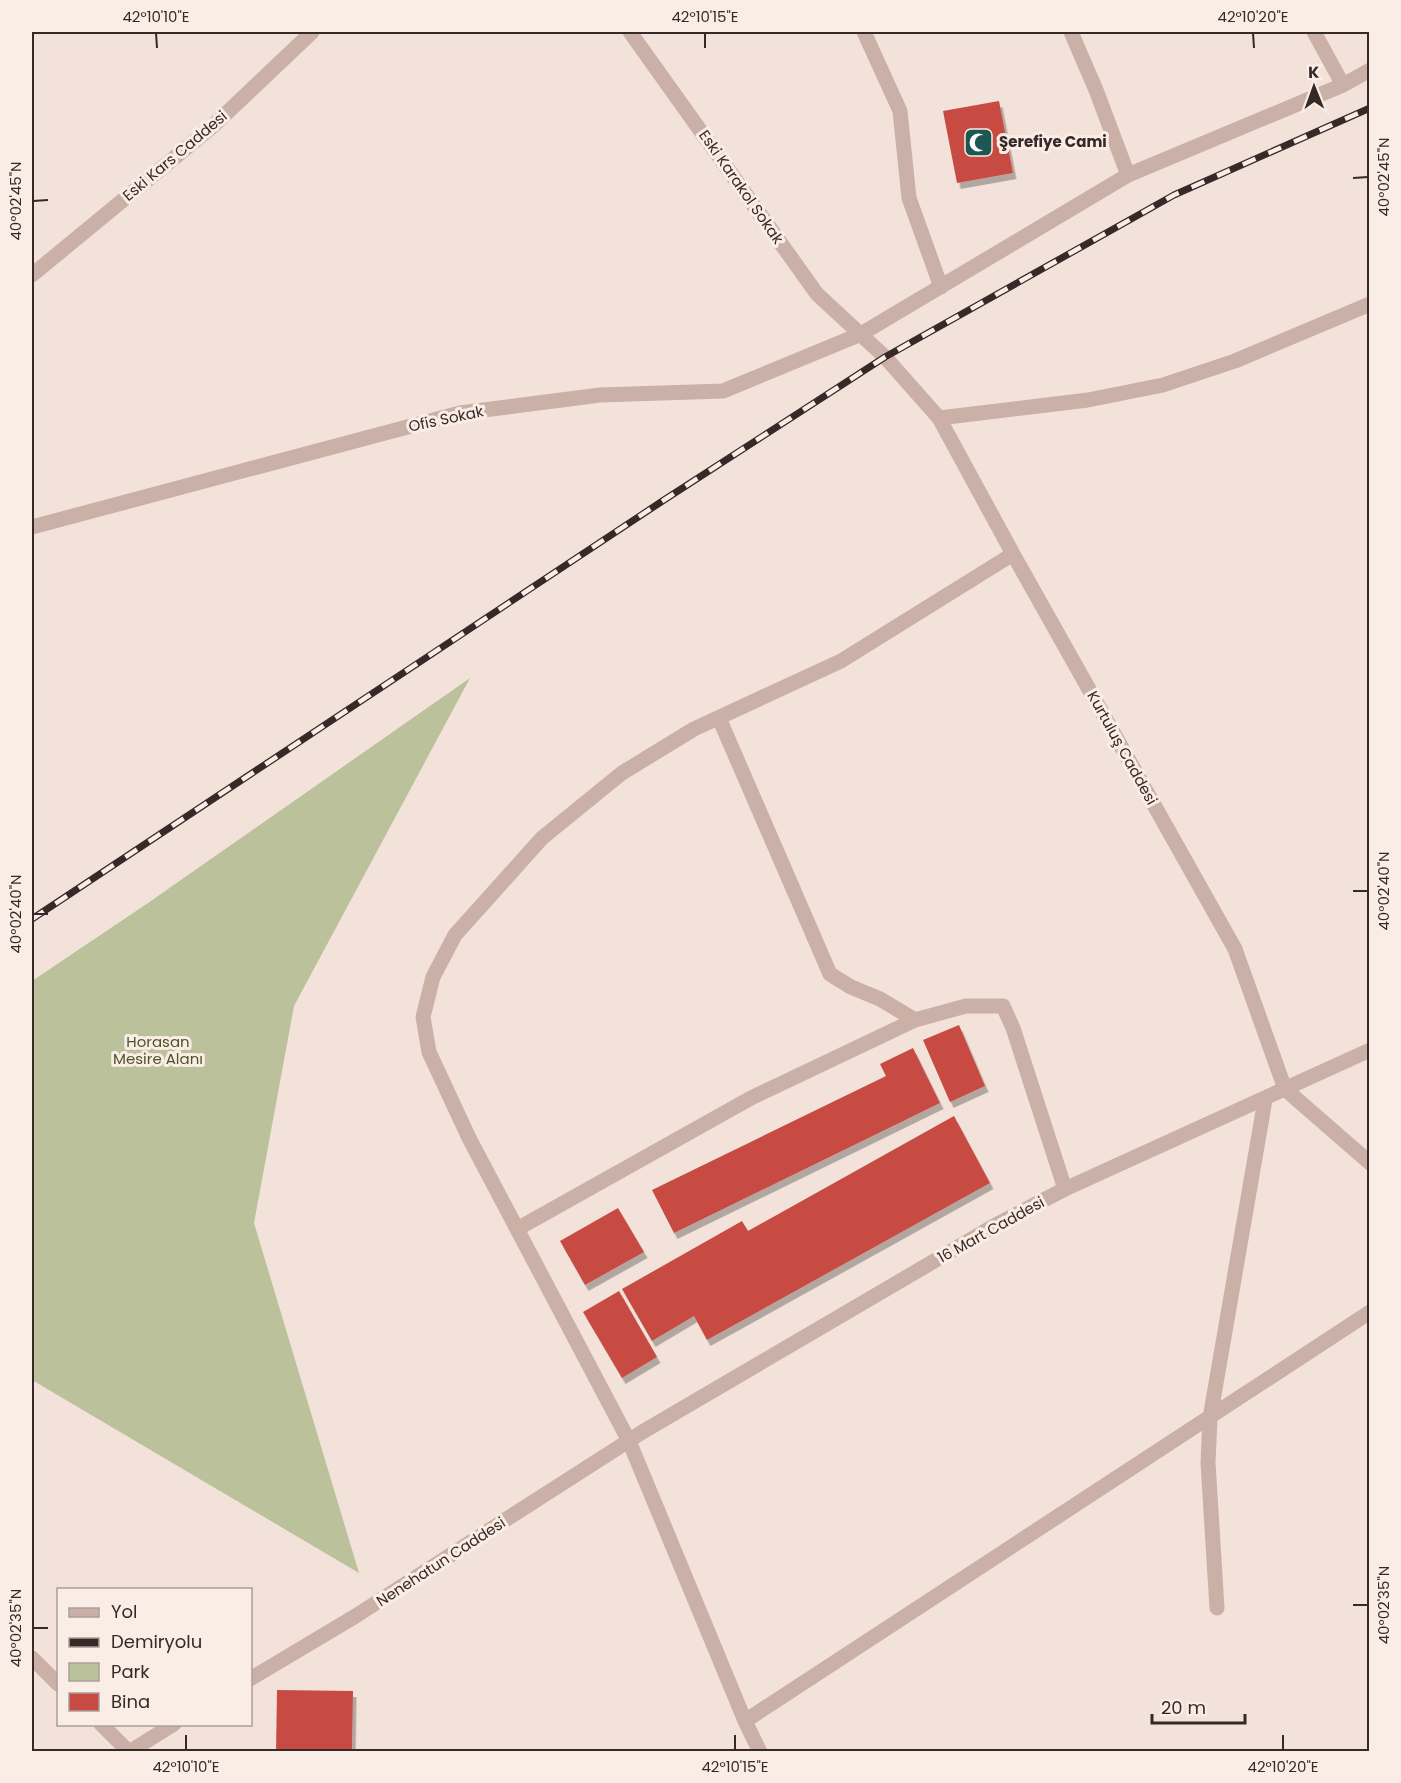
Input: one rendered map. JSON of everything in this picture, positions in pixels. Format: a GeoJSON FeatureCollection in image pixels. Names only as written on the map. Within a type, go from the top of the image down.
{"type":"FeatureCollection","features":[{"type":"Feature","properties":{"kind":"street","name":"Eski Kars Caddesi"},"geometry":{"type":"LineString","coordinates":[[32,274],[213,126],[312,32]]}},
{"type":"Feature","properties":{"kind":"street","name":"Eski Karakol Sokak"},"geometry":{"type":"LineString","coordinates":[[630,32],[817,294],[861,334]]}},
{"type":"Feature","properties":{"kind":"street"},"geometry":{"type":"LineString","coordinates":[[864,32],[900,111],[909,198],[941,287]]}},
{"type":"Feature","properties":{"kind":"street"},"geometry":{"type":"LineString","coordinates":[[1071,32],[1128,175]]}},
{"type":"Feature","properties":{"kind":"street"},"geometry":{"type":"LineString","coordinates":[[1314,32],[1343,85]]}},
{"type":"Feature","properties":{"kind":"street","name":"Ofis Sokak"},"geometry":{"type":"LineString","coordinates":[[32,527],[460,413],[600,395],[723,391],[861,334],[1128,175],[1343,85],[1370,70]]}},
{"type":"Feature","properties":{"kind":"street"},"geometry":{"type":"LineString","coordinates":[[939,418],[1088,400],[1163,385],[1235,361],[1370,304]]}},
{"type":"Feature","properties":{"kind":"street","name":"Kurtuluş Caddesi"},"geometry":{"type":"LineString","coordinates":[[861,334],[885,357],[939,418],[1235,949],[1285,1089],[1370,1162]]}},
{"type":"Feature","properties":{"kind":"street"},"geometry":{"type":"LineString","coordinates":[[760,1752],[629,1441],[468,1138],[429,1052],[423,1017],[433,976],[455,935],[542,838],[622,773],[694,729],[841,661],[1013,554]]}},
{"type":"Feature","properties":{"kind":"street"},"geometry":{"type":"LineString","coordinates":[[719,718],[830,974],[851,987],[880,999],[915,1020]]}},
{"type":"Feature","properties":{"kind":"street"},"geometry":{"type":"LineString","coordinates":[[517,1229],[751,1098],[915,1020],[966,1006],[1003,1006],[1013,1028],[1065,1189]]}},
{"type":"Feature","properties":{"kind":"street","name":"16 Mart Caddesi"},"geometry":{"type":"LineString","coordinates":[[629,1441],[994,1226],[1065,1189],[1370,1050]]}},
{"type":"Feature","properties":{"kind":"street"},"geometry":{"type":"LineString","coordinates":[[1217,1608],[1208,1463],[1210,1418],[1264,1100]]}},
{"type":"Feature","properties":{"kind":"street"},"geometry":{"type":"LineString","coordinates":[[745,1721],[1370,1312]]}},
{"type":"Feature","properties":{"kind":"street","name":"Nenehatun Caddesi"},"geometry":{"type":"LineString","coordinates":[[252,1678],[354,1617],[629,1441]]}},
{"type":"Feature","properties":{"kind":"street"},"geometry":{"type":"LineString","coordinates":[[32,1658],[57,1683]]}},
{"type":"Feature","properties":{"kind":"street"},"geometry":{"type":"LineString","coordinates":[[102,1726],[129,1751],[172,1726]]}},
{"type":"Feature","properties":{"kind":"green space","name":"Horasan Mesire Alanı"},"geometry":{"type":"Polygon","coordinates":[[[470,678],[294,1006],[254,1223],[359,1573],[32,1380],[32,981],[148,903],[470,678]]]}},
{"type":"Feature","properties":{"kind":"building","name":"Şerefiye Cami"},"geometry":{"type":"Polygon","coordinates":[[[999,101],[1013,173],[957,183],[943,111],[999,101]]]}},
{"type":"Feature","properties":{"kind":"building"},"geometry":{"type":"Polygon","coordinates":[[[959,1025],[985,1086],[950,1102],[923,1040],[959,1025]]]}},
{"type":"Feature","properties":{"kind":"building"},"geometry":{"type":"Polygon","coordinates":[[[913,1048],[940,1103],[674,1233],[652,1190],[886,1076],[880,1064],[913,1048]]]}},
{"type":"Feature","properties":{"kind":"building"},"geometry":{"type":"Polygon","coordinates":[[[954,1116],[990,1183],[707,1340],[694,1316],[652,1341],[622,1289],[742,1221],[748,1231],[954,1116]]]}},
{"type":"Feature","properties":{"kind":"building"},"geometry":{"type":"Polygon","coordinates":[[[618,1208],[644,1252],[585,1285],[560,1241],[618,1208]]]}},
{"type":"Feature","properties":{"kind":"building"},"geometry":{"type":"Polygon","coordinates":[[[619,1291],[657,1357],[622,1378],[583,1312],[619,1291]]]}},
{"type":"Feature","properties":{"kind":"building"},"geometry":{"type":"Polygon","coordinates":[[[277,1690],[353,1691],[352,1752],[276,1752],[277,1690]]]}},
{"type":"Feature","properties":{"kind":"railway"},"geometry":{"type":"LineString","coordinates":[[32,919],[664,500],[885,357],[1174,195],[1370,108]]}},
{"type":"Feature","properties":{"kind":"place","name":"Şerefiye Cami"},"geometry":{"type":"Point","coordinates":[978,142]}}]}
